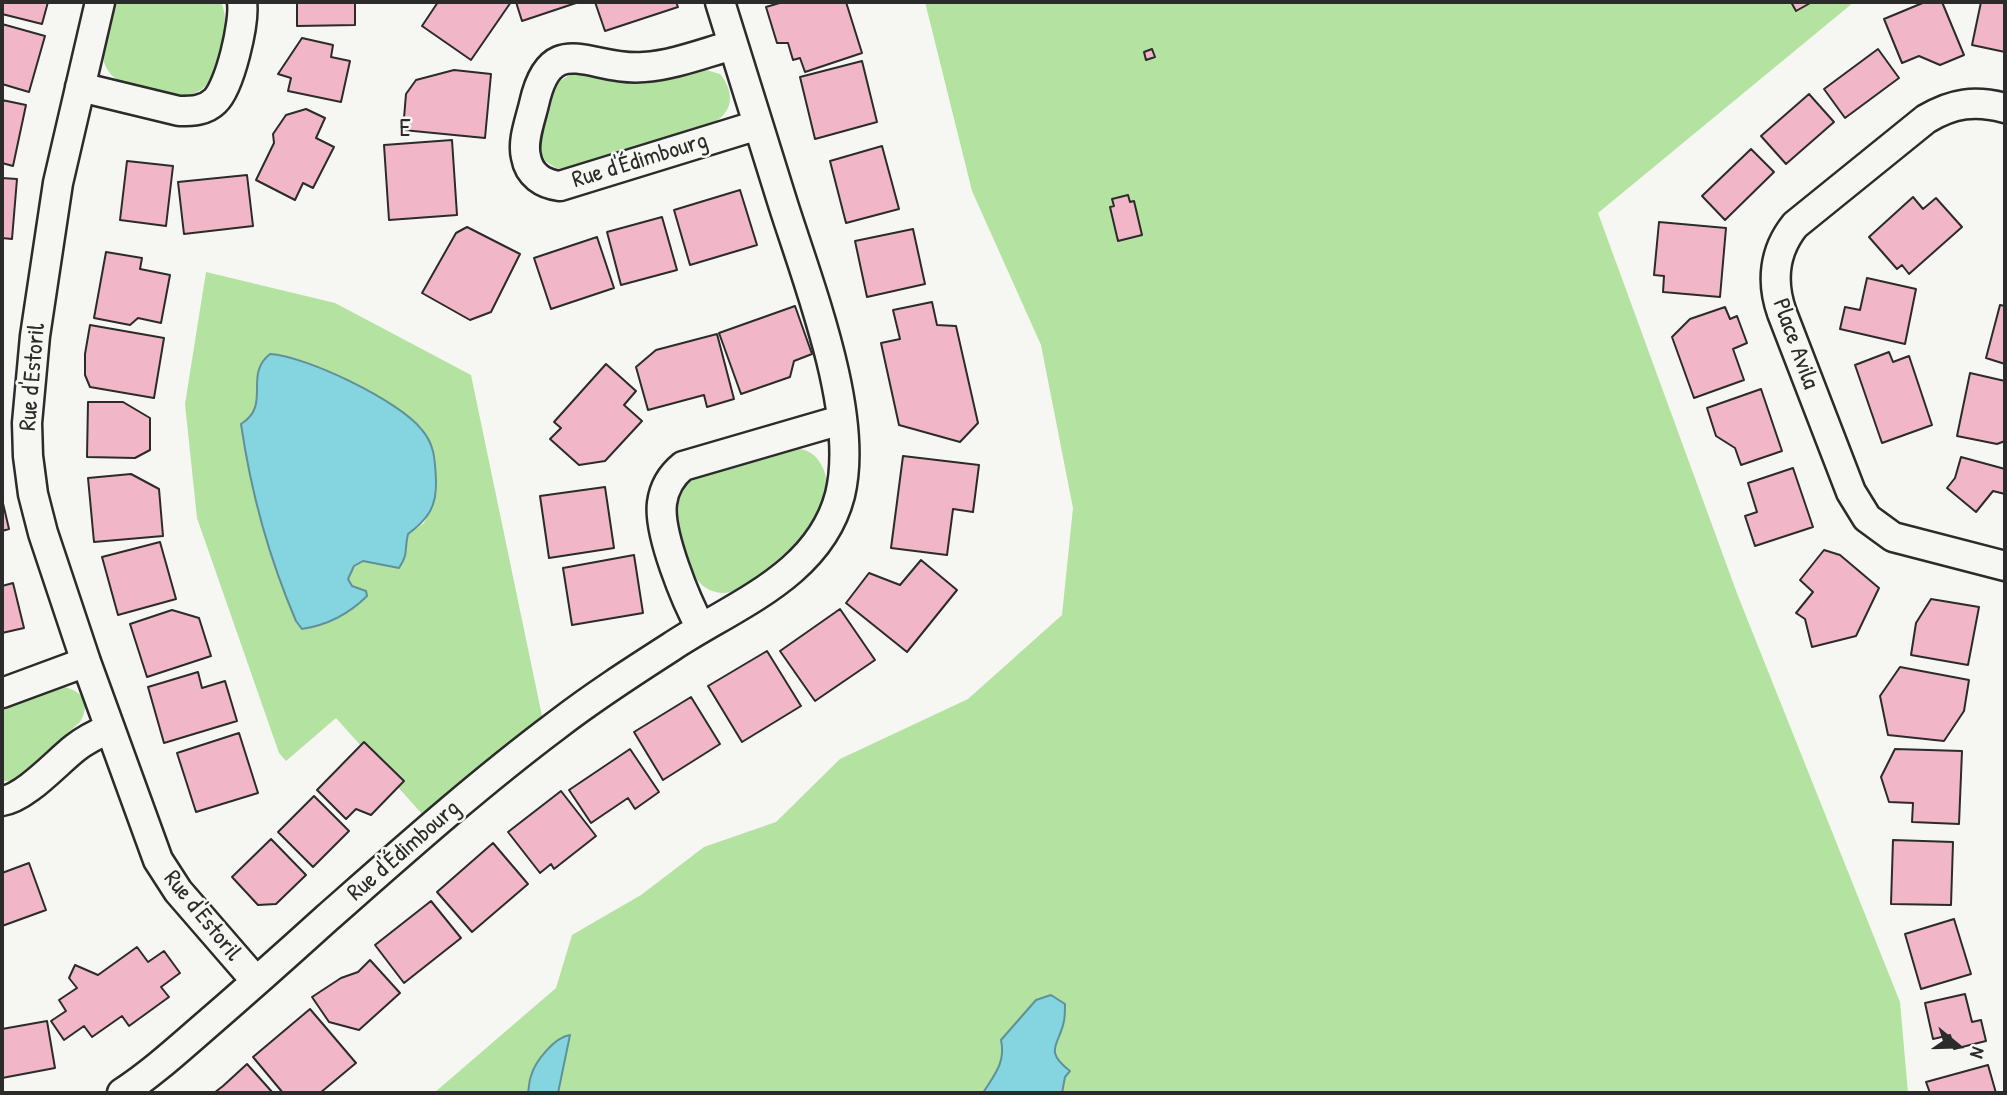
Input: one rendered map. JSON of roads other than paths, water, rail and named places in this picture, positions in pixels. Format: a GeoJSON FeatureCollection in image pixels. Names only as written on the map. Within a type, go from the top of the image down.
{"type":"FeatureCollection","features":[{"type":"Feature","properties":{"kind":"street","name":"Rue d'Estoril"},"geometry":{"type":"LineString","coordinates":[[100,2],[58,183],[50,234],[30,388],[27,440],[30,475],[37,514],[145,830],[162,868],[178,891],[256,981]]}},
{"type":"Feature","properties":{"kind":"street"},"geometry":{"type":"LineString","coordinates":[[80,88],[179,111],[194,111],[206,107],[216,101],[228,76],[242,15],[242,2]]}},
{"type":"Feature","properties":{"kind":"street","name":"Rue d'Édimbourg"},"geometry":{"type":"LineString","coordinates":[[122,1093],[171,1055],[519,754],[598,695],[785,576],[817,545],[831,521],[840,494],[844,453],[841,420],[826,341],[720,2]]}},
{"type":"Feature","properties":{"kind":"street","name":"Rue d'Édimbourg"},"geometry":{"type":"LineString","coordinates":[[733,46],[647,67],[616,67],[577,58],[565,58],[553,63],[538,85],[525,144],[525,156],[529,168],[538,178],[548,185],[559,186],[758,125]]}},
{"type":"Feature","properties":{"kind":"street","name":"Place Avila"},"geometry":{"type":"LineString","coordinates":[[2005,108],[1965,103],[1939,111],[1926,119],[1795,225],[1778,257],[1775,287],[1782,313],[1851,492],[1867,518],[1893,537],[2005,566]]}},
{"type":"Feature","properties":{"kind":"street"},"geometry":{"type":"LineString","coordinates":[[701,628],[688,604],[665,531],[662,503],[671,478],[683,466],[841,420]]}},
{"type":"Feature","properties":{"kind":"street"},"geometry":{"type":"LineString","coordinates":[[2,693],[86,662]]}},
{"type":"Feature","properties":{"kind":"street"},"geometry":{"type":"LineString","coordinates":[[2,801],[22,792],[87,739],[109,729]]}},
{"type":"Feature","properties":{"kind":"water"},"geometry":{"type":"Polygon","coordinates":[[[270,354],[328,371],[394,406],[422,430],[432,447],[435,460],[436,489],[433,505],[421,523],[408,534],[405,555],[399,568],[363,561],[354,566],[348,579],[352,586],[366,591],[367,596],[338,618],[302,629],[286,597],[269,549],[250,475],[241,424],[255,408],[258,371],[270,354]]]}},
{"type":"Feature","properties":{"kind":"water"},"geometry":{"type":"Polygon","coordinates":[[[1051,995],[1065,1004],[1064,1021],[1055,1048],[1057,1058],[1070,1071],[1065,1077],[1062,1093],[983,1093],[1000,1062],[1001,1040],[1036,1000],[1051,995]]]}},
{"type":"Feature","properties":{"kind":"water"},"geometry":{"type":"Polygon","coordinates":[[[570,1035],[558,1093],[528,1093],[533,1070],[541,1057],[558,1040],[570,1035]]]}},
{"type":"Feature","properties":{"kind":"district","name":"E"},"geometry":{"type":"Point","coordinates":[406,129]}}]}
